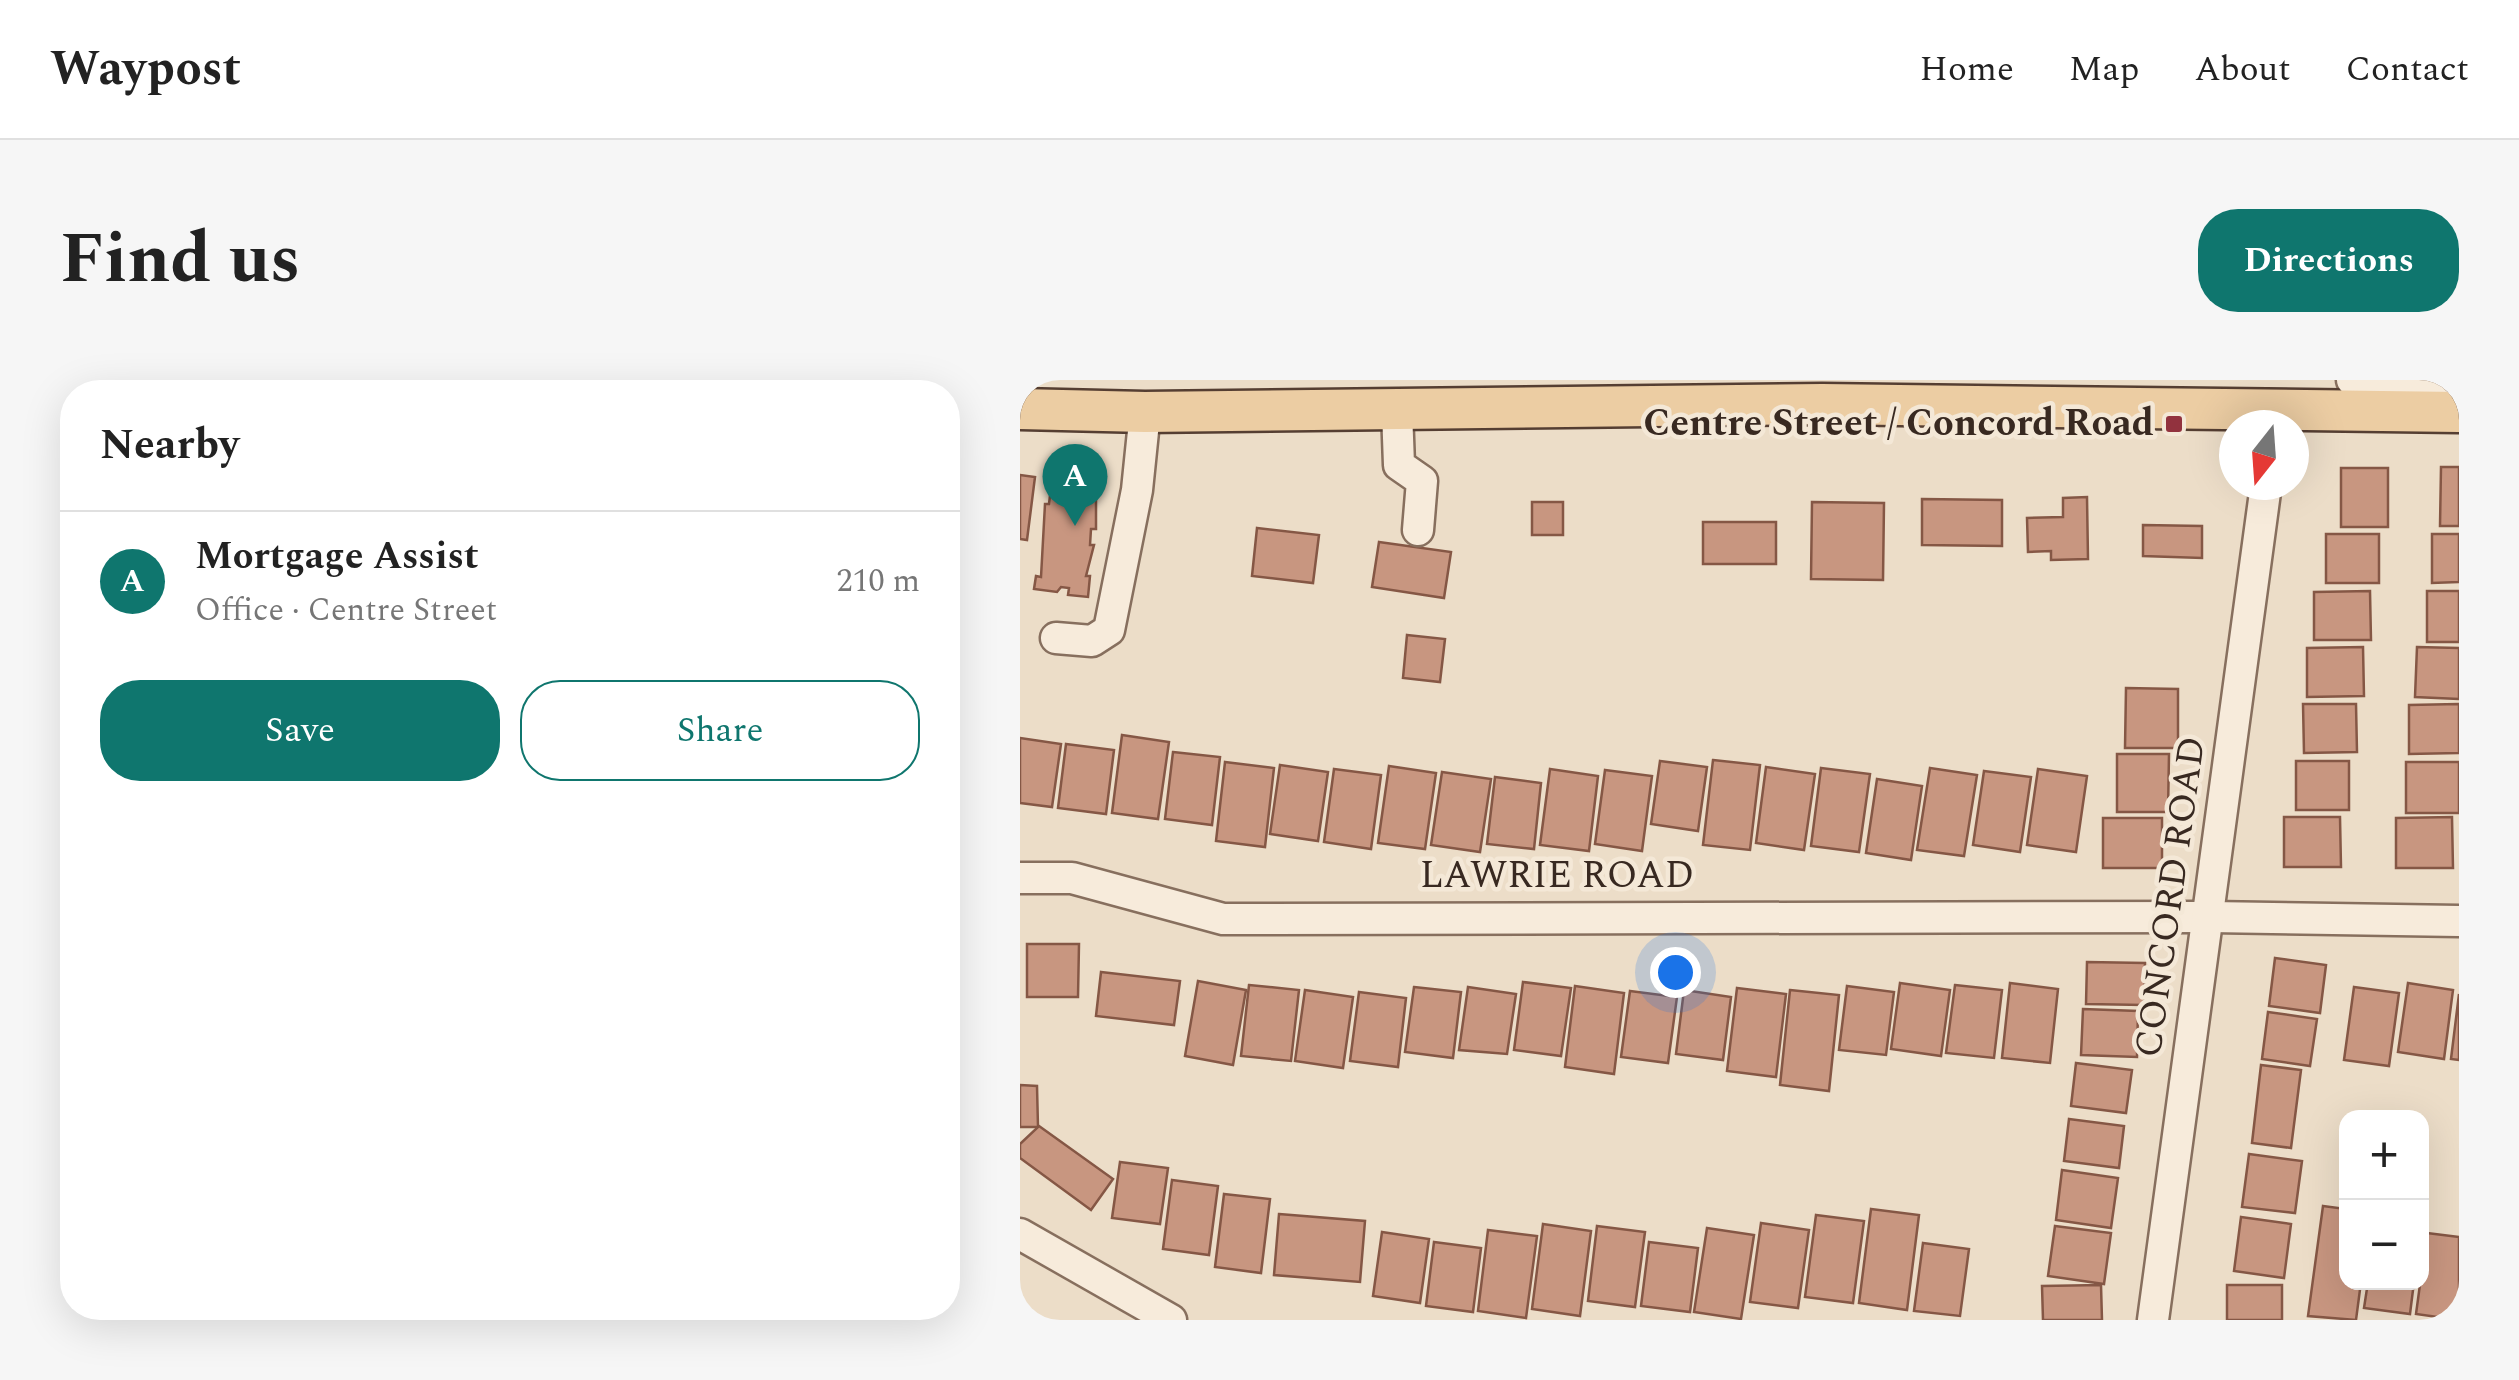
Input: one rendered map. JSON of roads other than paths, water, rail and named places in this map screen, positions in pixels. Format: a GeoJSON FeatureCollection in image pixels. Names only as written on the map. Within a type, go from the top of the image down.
{"type":"FeatureCollection","features":[{"type":"Feature","properties":{"kind":"main road"},"geometry":{"type":"LineString","coordinates":[[1020,409],[1145,412],[1822,404],[2276,405],[2459,412]]}},
{"type":"Feature","properties":{"kind":"street"},"geometry":{"type":"LineString","coordinates":[[2352,380],[2459,382]]}},
{"type":"Feature","properties":{"kind":"street"},"geometry":{"type":"LineString","coordinates":[[1398,410],[1399,465],[1422,481],[1418,530]]}},
{"type":"Feature","properties":{"kind":"street"},"geometry":{"type":"LineString","coordinates":[[1056,638],[1092,641],[1108,630],[1136,490],[1145,412]]}},
{"type":"Feature","properties":{"kind":"street","name":"CONCORD ROAD"},"geometry":{"type":"LineString","coordinates":[[2153,1320],[2211,917],[2264,500]]}},
{"type":"Feature","properties":{"kind":"street","name":"LAWRIE ROAD"},"geometry":{"type":"LineString","coordinates":[[1020,878],[1072,878],[1223,919],[2211,917],[2459,921]]}},
{"type":"Feature","properties":{"kind":"street"},"geometry":{"type":"LineString","coordinates":[[1020,1234],[1171,1320]]}},
{"type":"Feature","properties":{"kind":"place","name":"Centre Street / Concord Road"},"geometry":{"type":"Point","coordinates":[2174,424]}},
{"type":"Feature","properties":{"kind":"place","name":"Mortgage Assist"},"geometry":{"type":"Point","coordinates":[1075,526]}}]}
